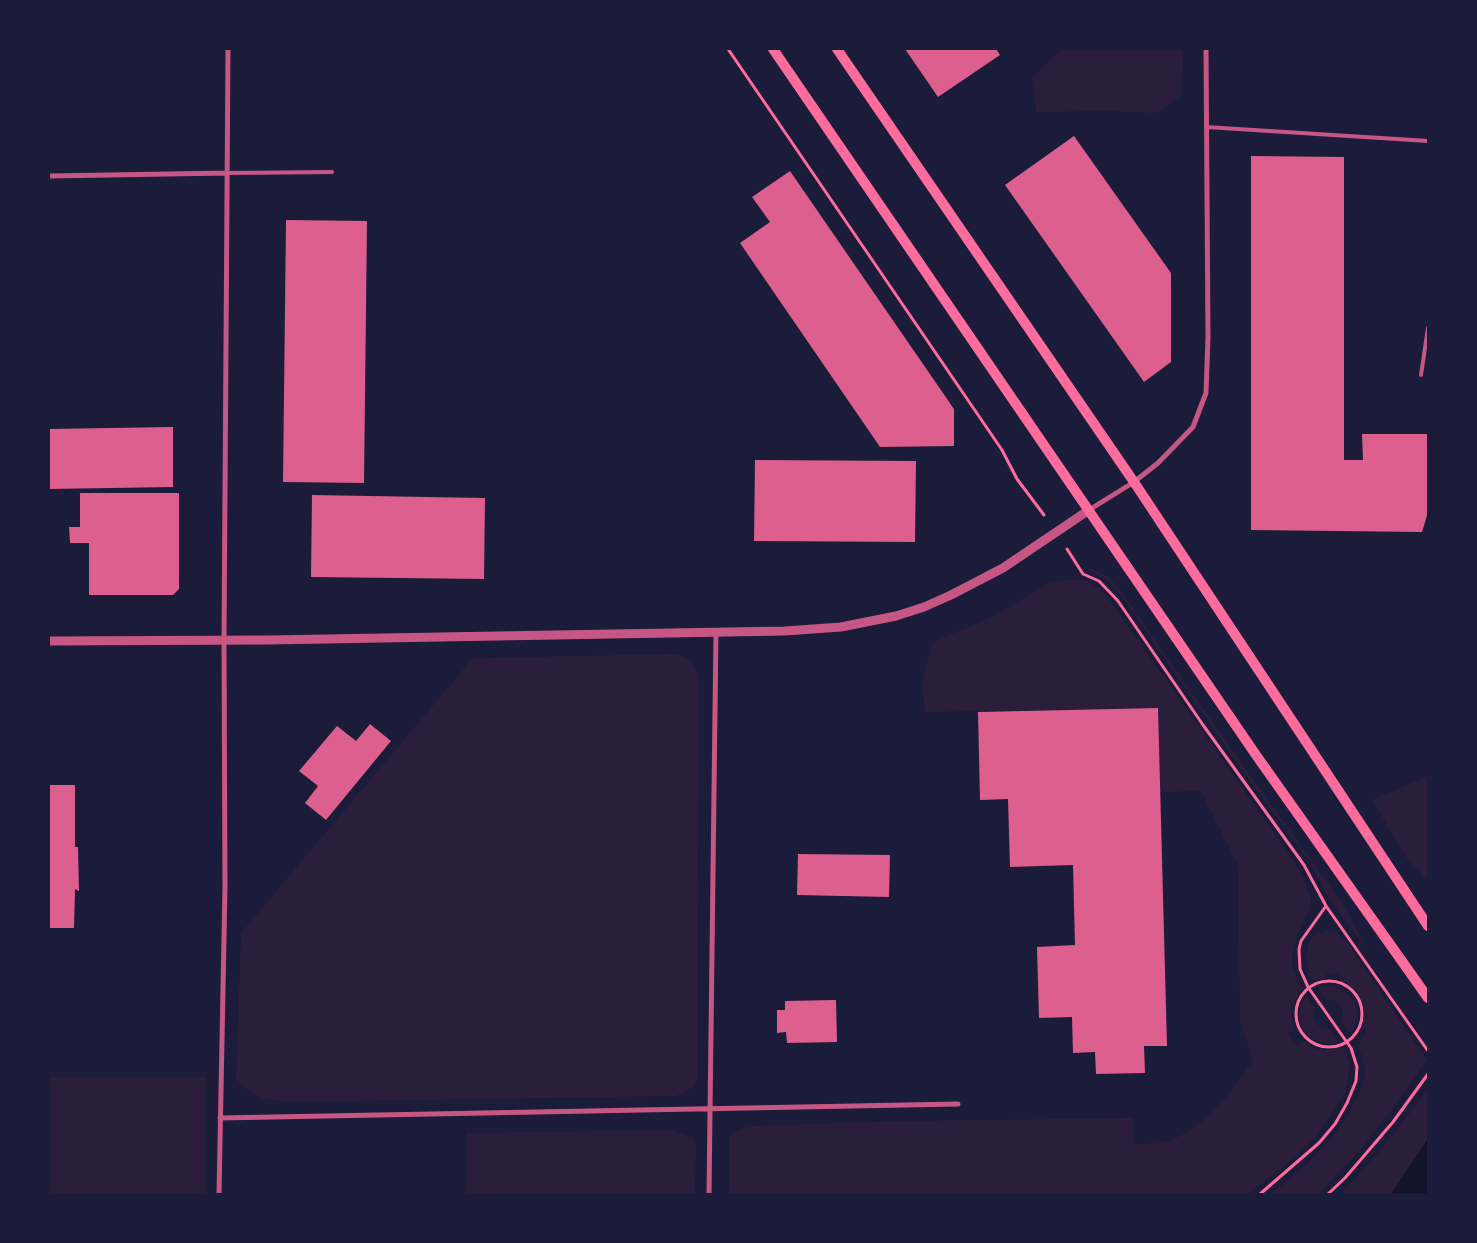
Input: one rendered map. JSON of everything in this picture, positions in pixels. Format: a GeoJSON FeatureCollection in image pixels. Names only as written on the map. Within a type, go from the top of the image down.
{"type":"FeatureCollection","features":[{"type":"Feature","properties":{"kind":"main road"},"geometry":{"type":"LineString","coordinates":[[773,49],[1256,755],[1428,998]]}},
{"type":"Feature","properties":{"kind":"main road"},"geometry":{"type":"LineString","coordinates":[[837,49],[1134,482],[1428,926]]}},
{"type":"Feature","properties":{"kind":"street"},"geometry":{"type":"LineString","coordinates":[[219,1194],[225,887],[224,640],[228,49]]}},
{"type":"Feature","properties":{"kind":"street"},"geometry":{"type":"LineString","coordinates":[[49,641],[224,640],[795,630],[841,627],[896,616],[924,607],[976,583],[1003,568],[1134,482],[1158,463],[1193,427],[1206,393],[1208,327],[1206,49]]}},
{"type":"Feature","properties":{"kind":"street"},"geometry":{"type":"LineString","coordinates":[[49,176],[228,173]]}},
{"type":"Feature","properties":{"kind":"street"},"geometry":{"type":"LineString","coordinates":[[708,1194],[716,632]]}},
{"type":"Feature","properties":{"kind":"street"},"geometry":{"type":"LineString","coordinates":[[220,1118],[958,1104]]}},
{"type":"Feature","properties":{"kind":"lane"},"geometry":{"type":"LineString","coordinates":[[1206,127],[1428,141]]}},
{"type":"Feature","properties":{"kind":"lane"},"geometry":{"type":"LineString","coordinates":[[228,173],[332,172]]}},
{"type":"Feature","properties":{"kind":"lane"},"geometry":{"type":"LineString","coordinates":[[1421,375],[1428,328]]}},
{"type":"Feature","properties":{"kind":"path"},"geometry":{"type":"LineString","coordinates":[[728,49],[997,442],[1017,479],[1036,503]]}},
{"type":"Feature","properties":{"kind":"path"},"geometry":{"type":"LineString","coordinates":[[1078,564],[1083,574],[1100,581],[1118,601],[1203,725],[1304,865],[1326,906],[1428,1051]]}},
{"type":"Feature","properties":{"kind":"path"},"geometry":{"type":"LineString","coordinates":[[1260,1194],[1319,1143],[1335,1124],[1347,1103],[1356,1081],[1357,1067],[1347,1042],[1308,987],[1300,969],[1299,949],[1306,932],[1326,906]]}},
{"type":"Feature","properties":{"kind":"path"},"geometry":{"type":"LineString","coordinates":[[1329,981],[1348,987],[1356,995],[1360,1005],[1361,1020],[1355,1035],[1347,1042],[1325,1047],[1314,1044],[1298,1028],[1296,1006],[1308,987],[1318,982],[1329,981]]}},
{"type":"Feature","properties":{"kind":"path"},"geometry":{"type":"LineString","coordinates":[[1328,1194],[1345,1178],[1393,1122],[1428,1074]]}},
{"type":"Feature","properties":{"kind":"shaded area"},"geometry":{"type":"Polygon","coordinates":[[[1061,49],[1183,49],[1182,95],[1156,113],[1105,111],[1036,112],[1032,78],[1061,49]]]}},
{"type":"Feature","properties":{"kind":"shaded area"},"geometry":{"type":"Polygon","coordinates":[[[1084,565],[1109,577],[1123,594],[1241,763],[1328,883],[1347,911],[1369,953],[1326,894],[1308,859],[1239,766],[1121,595],[1107,580],[1085,568],[1084,565]]]}},
{"type":"Feature","properties":{"kind":"shaded area"},"geometry":{"type":"Polygon","coordinates":[[[1072,579],[1084,580],[1105,593],[1294,861],[1303,877],[1311,899],[1310,908],[1299,931],[1292,953],[1292,965],[1301,989],[1293,1005],[1291,1016],[1294,1030],[1288,1033],[1298,1046],[1303,1041],[1314,1049],[1324,1051],[1343,1047],[1349,1062],[1346,1090],[1318,1135],[1299,1154],[1249,1194],[729,1194],[729,1138],[734,1132],[744,1128],[754,1126],[897,1121],[1133,1118],[1134,1144],[1160,1143],[1172,1140],[1187,1132],[1205,1119],[1222,1102],[1253,1061],[1240,1020],[1238,865],[1201,791],[1160,792],[1158,708],[925,712],[922,687],[924,672],[933,642],[994,616],[1047,584],[1072,579]]]}},
{"type":"Feature","properties":{"kind":"shaded area"},"geometry":{"type":"Polygon","coordinates":[[[674,654],[689,659],[696,668],[699,681],[697,1080],[694,1086],[676,1096],[286,1102],[262,1098],[246,1089],[236,1079],[241,933],[473,658],[674,654]]]}},
{"type":"Feature","properties":{"kind":"shaded area"},"geometry":{"type":"Polygon","coordinates":[[[1428,776],[1428,881],[1406,857],[1372,800],[1428,776]]]}},
{"type":"Feature","properties":{"kind":"shaded area"},"geometry":{"type":"Polygon","coordinates":[[[1326,931],[1338,934],[1346,941],[1427,1060],[1361,1149],[1318,1194],[1271,1194],[1303,1168],[1329,1141],[1346,1119],[1363,1085],[1365,1072],[1358,1046],[1367,1031],[1362,1028],[1365,1016],[1360,996],[1348,984],[1340,980],[1339,974],[1327,973],[1326,978],[1313,981],[1309,973],[1306,956],[1309,941],[1314,936],[1326,931]]]}},
{"type":"Feature","properties":{"kind":"shaded area"},"geometry":{"type":"Polygon","coordinates":[[[1323,986],[1338,987],[1351,997],[1356,1006],[1357,1014],[1356,1023],[1350,1034],[1341,1021],[1342,1009],[1335,1001],[1327,1000],[1318,988],[1323,986]]]}},
{"type":"Feature","properties":{"kind":"shaded area"},"geometry":{"type":"Polygon","coordinates":[[[1306,996],[1315,1008],[1313,1016],[1316,1023],[1322,1028],[1330,1029],[1338,1042],[1326,1044],[1317,1041],[1303,1030],[1299,1014],[1300,1006],[1306,996]]]}},
{"type":"Feature","properties":{"kind":"shaded area"},"geometry":{"type":"Polygon","coordinates":[[[49,1077],[206,1077],[206,1194],[49,1194],[49,1077]]]}},
{"type":"Feature","properties":{"kind":"shaded area"},"geometry":{"type":"Polygon","coordinates":[[[1428,1089],[1428,1139],[1391,1194],[1341,1194],[1384,1146],[1428,1089]]]}},
{"type":"Feature","properties":{"kind":"shaded area"},"geometry":{"type":"Polygon","coordinates":[[[673,1130],[693,1138],[696,1147],[695,1194],[466,1194],[466,1133],[673,1130]]]}},
{"type":"Feature","properties":{"kind":"shaded area"},"geometry":{"type":"Polygon","coordinates":[[[1428,1139],[1428,1194],[1391,1194],[1428,1139]]]}},
{"type":"Feature","properties":{"kind":"building"},"geometry":{"type":"Polygon","coordinates":[[[905,49],[996,49],[1000,55],[938,97],[905,49]]]}},
{"type":"Feature","properties":{"kind":"building"},"geometry":{"type":"Polygon","coordinates":[[[1074,136],[1171,273],[1171,362],[1144,382],[1005,185],[1074,136]]]}},
{"type":"Feature","properties":{"kind":"building"},"geometry":{"type":"Polygon","coordinates":[[[1251,156],[1344,157],[1344,460],[1363,460],[1362,434],[1428,434],[1428,512],[1422,532],[1251,530],[1251,156]]]}},
{"type":"Feature","properties":{"kind":"building"},"geometry":{"type":"Polygon","coordinates":[[[790,171],[954,409],[954,446],[880,447],[740,243],[770,222],[752,197],[790,171]]]}},
{"type":"Feature","properties":{"kind":"building"},"geometry":{"type":"Polygon","coordinates":[[[286,220],[367,221],[364,483],[283,482],[286,220]]]}},
{"type":"Feature","properties":{"kind":"building"},"geometry":{"type":"Polygon","coordinates":[[[173,427],[173,487],[49,489],[49,429],[173,427]]]}},
{"type":"Feature","properties":{"kind":"building"},"geometry":{"type":"Polygon","coordinates":[[[755,460],[916,461],[915,542],[754,541],[755,460]]]}},
{"type":"Feature","properties":{"kind":"building"},"geometry":{"type":"Polygon","coordinates":[[[80,493],[179,493],[179,589],[173,595],[89,595],[89,543],[70,543],[69,527],[80,527],[80,493]]]}},
{"type":"Feature","properties":{"kind":"building"},"geometry":{"type":"Polygon","coordinates":[[[312,495],[485,498],[484,579],[311,577],[312,495]]]}},
{"type":"Feature","properties":{"kind":"building"},"geometry":{"type":"Polygon","coordinates":[[[1158,708],[1167,1046],[1144,1046],[1145,1073],[1096,1074],[1095,1052],[1073,1053],[1072,1017],[1039,1018],[1037,947],[1075,945],[1073,865],[1010,867],[1008,799],[980,800],[978,712],[1158,708]]]}},
{"type":"Feature","properties":{"kind":"building"},"geometry":{"type":"Polygon","coordinates":[[[370,724],[391,741],[326,820],[305,803],[318,786],[299,771],[337,726],[356,741],[370,724]]]}},
{"type":"Feature","properties":{"kind":"building"},"geometry":{"type":"Polygon","coordinates":[[[49,785],[75,785],[75,847],[78,847],[79,891],[75,889],[74,928],[49,928],[49,785]]]}},
{"type":"Feature","properties":{"kind":"building"},"geometry":{"type":"Polygon","coordinates":[[[798,854],[890,855],[889,897],[797,895],[798,854]]]}},
{"type":"Feature","properties":{"kind":"building"},"geometry":{"type":"Polygon","coordinates":[[[836,1000],[837,1042],[787,1043],[786,1032],[777,1033],[777,1010],[785,1010],[785,1001],[836,1000]]]}}]}
